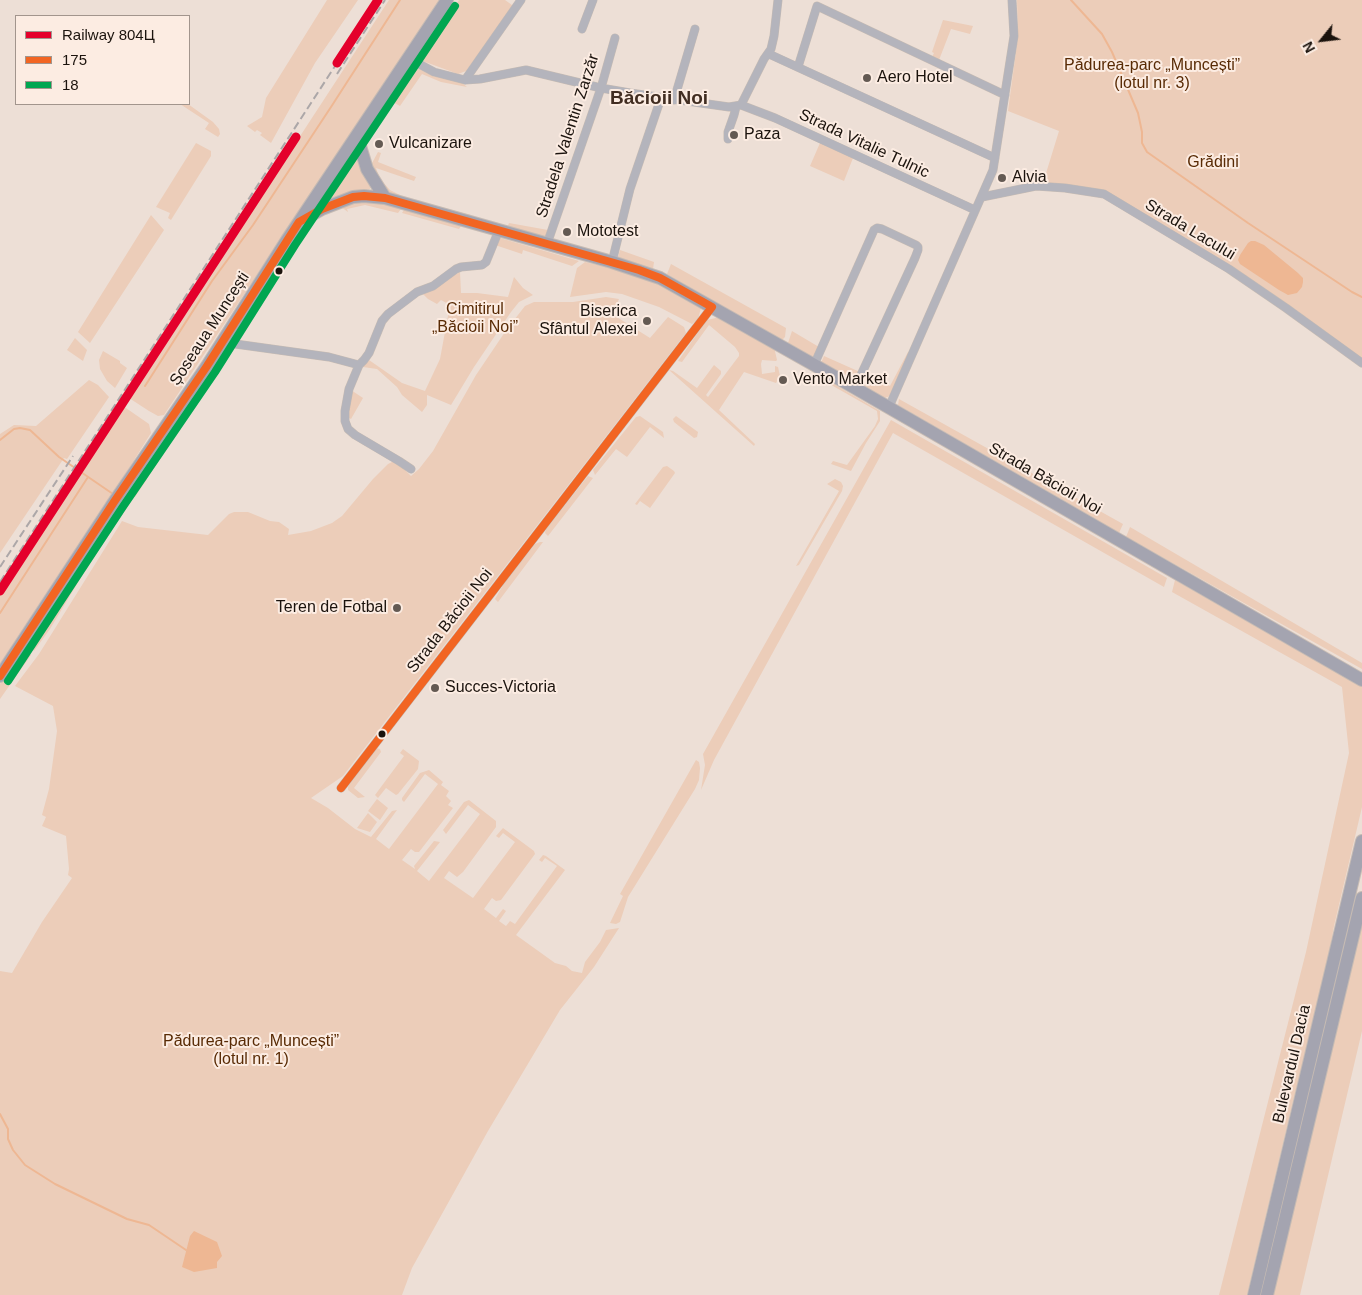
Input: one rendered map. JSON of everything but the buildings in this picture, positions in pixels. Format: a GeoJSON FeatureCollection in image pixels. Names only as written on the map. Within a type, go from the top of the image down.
{"type":"FeatureCollection","features":[{"type":"Feature","properties":{"kind":"main road","name":"Șoseaua Muncești"},"geometry":{"type":"LineString","coordinates":[[0,676],[447,0]]}},
{"type":"Feature","properties":{"kind":"main road"},"geometry":{"type":"LineString","coordinates":[[357,136],[367,169],[385,198]]}},
{"type":"Feature","properties":{"kind":"main road","name":"Strada Băcioii Noi"},"geometry":{"type":"LineString","coordinates":[[299,222],[322,209],[353,197],[385,198],[612,262],[660,278],[889,407],[1362,680]]}},
{"type":"Feature","properties":{"kind":"main road","name":"Bulevardul Dacia"},"geometry":{"type":"LineString","coordinates":[[1254,1295],[1362,841]]}},
{"type":"Feature","properties":{"kind":"main road","name":"Bulevardul Dacia"},"geometry":{"type":"LineString","coordinates":[[1267,1295],[1362,898]]}},
{"type":"Feature","properties":{"kind":"street"},"geometry":{"type":"LineString","coordinates":[[408,58],[434,72],[465,80],[521,0]]}},
{"type":"Feature","properties":{"kind":"street","name":"Stradela Valentin Zarzăr"},"geometry":{"type":"LineString","coordinates":[[582,28],[593,0]]}},
{"type":"Feature","properties":{"kind":"street"},"geometry":{"type":"LineString","coordinates":[[728,138],[728,132],[738,106],[764,59],[769,54],[774,36],[778,0]]}},
{"type":"Feature","properties":{"kind":"street"},"geometry":{"type":"LineString","coordinates":[[889,407],[993,170],[1014,36],[1010,1]]}},
{"type":"Feature","properties":{"kind":"street"},"geometry":{"type":"LineString","coordinates":[[798,67],[817,6],[1005,95]]}},
{"type":"Feature","properties":{"kind":"street"},"geometry":{"type":"LineString","coordinates":[[674,100],[695,29]]}},
{"type":"Feature","properties":{"kind":"street","name":"Stradela Valentin Zarzăr"},"geometry":{"type":"LineString","coordinates":[[548,244],[601,88],[615,38]]}},
{"type":"Feature","properties":{"kind":"street"},"geometry":{"type":"LineString","coordinates":[[769,54],[995,158]]}},
{"type":"Feature","properties":{"kind":"street","name":"Strada Vitalie Tulnic"},"geometry":{"type":"LineString","coordinates":[[465,80],[526,70],[601,88],[674,100],[721,106],[738,106],[775,118],[975,210]]}},
{"type":"Feature","properties":{"kind":"street"},"geometry":{"type":"LineString","coordinates":[[612,262],[630,189],[661,98]]}},
{"type":"Feature","properties":{"kind":"street","name":"Strada Lacului"},"geometry":{"type":"LineString","coordinates":[[982,196],[1036,186],[1104,194],[1229,269],[1362,363]]}},
{"type":"Feature","properties":{"kind":"street"},"geometry":{"type":"LineString","coordinates":[[814,365],[874,230],[877,228],[882,229],[916,245],[918,250],[915,258],[855,388]]}},
{"type":"Feature","properties":{"kind":"street"},"geometry":{"type":"LineString","coordinates":[[411,469],[355,435],[346,426],[346,400],[359,365],[369,353],[375,335],[388,314],[417,292],[433,286],[456,269],[482,265],[486,262],[499,230]]}},
{"type":"Feature","properties":{"kind":"street","name":"Strada Băcioii Noi"},"geometry":{"type":"LineString","coordinates":[[341,788],[712,307]]}},
{"type":"Feature","properties":{"kind":"street"},"geometry":{"type":"LineString","coordinates":[[221,342],[329,357],[359,365]]}},
{"type":"Feature","properties":{"kind":"green space"},"geometry":{"type":"Polygon","coordinates":[[[327,0],[358,0],[315,63],[271,143],[260,135],[262,133],[257,130],[255,132],[247,126],[262,117],[266,98],[327,0]]]}},
{"type":"Feature","properties":{"kind":"green space"},"geometry":{"type":"Polygon","coordinates":[[[389,0],[439,0],[164,415],[158,416],[149,411],[129,398],[389,0]]]}},
{"type":"Feature","properties":{"kind":"green space"},"geometry":{"type":"Polygon","coordinates":[[[459,0],[505,0],[512,5],[512,9],[466,71],[458,74],[420,60],[459,0]]]}},
{"type":"Feature","properties":{"kind":"green space"},"geometry":{"type":"Polygon","coordinates":[[[1017,0],[1362,0],[1362,359],[1296,310],[1233,267],[1107,192],[1043,183],[1059,131],[1008,111],[1018,37],[1017,0]]]}},
{"type":"Feature","properties":{"kind":"green space"},"geometry":{"type":"Polygon","coordinates":[[[943,20],[973,26],[970,34],[951,29],[939,60],[932,57],[934,53],[932,52],[943,20]]]}},
{"type":"Feature","properties":{"kind":"green space"},"geometry":{"type":"Polygon","coordinates":[[[415,67],[433,76],[461,82],[467,87],[441,82],[422,74],[400,106],[391,101],[415,67]]]}},
{"type":"Feature","properties":{"kind":"green space"},"geometry":{"type":"Polygon","coordinates":[[[182,105],[189,105],[213,122],[219,129],[220,134],[218,137],[205,129],[209,123],[182,105]]]}},
{"type":"Feature","properties":{"kind":"green space"},"geometry":{"type":"Polygon","coordinates":[[[196,143],[211,151],[211,156],[171,220],[168,218],[170,213],[156,207],[196,143]]]}},
{"type":"Feature","properties":{"kind":"green space"},"geometry":{"type":"Polygon","coordinates":[[[820,143],[853,158],[844,181],[810,166],[820,143]]]}},
{"type":"Feature","properties":{"kind":"green space"},"geometry":{"type":"Polygon","coordinates":[[[354,151],[371,186],[370,189],[319,203],[319,201],[354,151]]]}},
{"type":"Feature","properties":{"kind":"green space"},"geometry":{"type":"Polygon","coordinates":[[[378,152],[381,153],[378,162],[416,177],[414,181],[376,168],[380,179],[390,190],[404,197],[470,216],[391,194],[385,190],[371,165],[378,152]]]}},
{"type":"Feature","properties":{"kind":"green space"},"geometry":{"type":"Polygon","coordinates":[[[362,201],[379,202],[401,209],[398,213],[365,205],[347,209],[348,212],[341,207],[362,201]]]}},
{"type":"Feature","properties":{"kind":"green space"},"geometry":{"type":"Polygon","coordinates":[[[404,210],[461,226],[459,229],[402,213],[404,210]]]}},
{"type":"Feature","properties":{"kind":"green space"},"geometry":{"type":"Polygon","coordinates":[[[151,215],[164,230],[90,343],[78,332],[151,215]]]}},
{"type":"Feature","properties":{"kind":"green space"},"geometry":{"type":"Polygon","coordinates":[[[509,223],[548,230],[546,237],[507,228],[509,223]]]}},
{"type":"Feature","properties":{"kind":"green space"},"geometry":{"type":"Polygon","coordinates":[[[500,238],[579,261],[572,266],[523,250],[522,254],[495,245],[500,238]]]}},
{"type":"Feature","properties":{"kind":"green space"},"geometry":{"type":"Polygon","coordinates":[[[620,250],[654,262],[653,269],[618,257],[620,250]]]}},
{"type":"Feature","properties":{"kind":"green space"},"geometry":{"type":"Polygon","coordinates":[[[585,262],[648,279],[671,289],[701,308],[698,319],[692,324],[659,307],[622,294],[606,292],[570,297],[577,268],[585,262]]]}},
{"type":"Feature","properties":{"kind":"green space"},"geometry":{"type":"Polygon","coordinates":[[[671,264],[786,328],[785,337],[782,340],[772,335],[667,274],[671,264]]]}},
{"type":"Feature","properties":{"kind":"green space","name":"Cimitirul „Băcioii Noi”"},"geometry":{"type":"Polygon","coordinates":[[[460,272],[461,293],[508,297],[514,277],[523,288],[533,295],[519,302],[511,312],[451,405],[427,395],[427,405],[422,412],[402,395],[397,387],[377,369],[361,368],[369,360],[402,383],[425,391],[440,359],[450,305],[441,300],[437,304],[421,292],[460,272]]]}},
{"type":"Feature","properties":{"kind":"green space","name":"Pădurea-parc „Muncești” (lotul nr. 1)"},"geometry":{"type":"Polygon","coordinates":[[[606,297],[619,299],[612,314],[650,338],[668,317],[684,327],[686,333],[343,776],[311,798],[328,808],[355,829],[371,837],[392,811],[397,810],[376,839],[389,849],[438,784],[425,774],[404,802],[402,800],[420,773],[429,770],[443,782],[441,785],[449,791],[446,796],[451,801],[448,805],[453,808],[419,852],[411,849],[402,860],[415,869],[414,866],[434,841],[440,842],[417,871],[429,881],[480,814],[468,805],[446,834],[443,830],[464,802],[469,800],[496,821],[496,827],[463,872],[457,877],[449,871],[444,878],[473,898],[515,842],[503,833],[499,838],[496,836],[503,828],[534,851],[535,854],[501,900],[496,901],[492,898],[484,909],[496,918],[503,909],[506,911],[499,921],[506,926],[510,921],[515,924],[557,866],[545,858],[542,862],[539,860],[543,855],[565,870],[516,935],[555,963],[566,966],[572,971],[582,973],[585,962],[600,942],[606,930],[619,928],[594,967],[560,1010],[488,1131],[412,1268],[402,1295],[0,1295],[0,971],[12,973],[42,922],[72,878],[68,875],[66,836],[42,826],[46,817],[42,815],[49,789],[57,731],[53,706],[15,686],[39,654],[122,521],[138,527],[208,535],[229,514],[234,512],[248,512],[270,521],[279,522],[289,529],[288,535],[311,531],[332,523],[342,516],[388,464],[397,462],[411,476],[419,469],[433,451],[476,375],[525,306],[534,302],[573,302],[606,297]]]}},
{"type":"Feature","properties":{"kind":"green space"},"geometry":{"type":"Polygon","coordinates":[[[720,317],[774,347],[777,360],[762,360],[761,364],[762,374],[775,372],[775,366],[778,367],[780,376],[776,383],[744,372],[719,410],[755,444],[754,446],[669,370],[697,388],[714,365],[721,371],[721,374],[706,395],[708,397],[739,356],[735,347],[709,325],[682,362],[678,361],[707,320],[720,317]]]}},
{"type":"Feature","properties":{"kind":"green space"},"geometry":{"type":"Polygon","coordinates":[[[792,331],[819,347],[813,358],[788,343],[792,331]]]}},
{"type":"Feature","properties":{"kind":"green space"},"geometry":{"type":"Polygon","coordinates":[[[75,338],[87,350],[83,361],[67,350],[75,338]]]}},
{"type":"Feature","properties":{"kind":"green space"},"geometry":{"type":"Polygon","coordinates":[[[103,351],[120,361],[127,368],[115,388],[107,381],[100,369],[99,360],[103,351]]]}},
{"type":"Feature","properties":{"kind":"green space"},"geometry":{"type":"Polygon","coordinates":[[[908,352],[910,352],[888,397],[884,398],[862,386],[866,375],[890,386],[908,352]]]}},
{"type":"Feature","properties":{"kind":"green space"},"geometry":{"type":"Polygon","coordinates":[[[824,356],[860,372],[853,381],[821,363],[824,356]]]}},
{"type":"Feature","properties":{"kind":"green space"},"geometry":{"type":"Polygon","coordinates":[[[211,371],[214,373],[187,416],[181,414],[211,371]]]}},
{"type":"Feature","properties":{"kind":"green space"},"geometry":{"type":"Polygon","coordinates":[[[815,373],[880,411],[880,421],[851,471],[831,464],[833,461],[847,465],[875,426],[878,419],[877,411],[812,374],[815,373]]]}},
{"type":"Feature","properties":{"kind":"green space"},"geometry":{"type":"Polygon","coordinates":[[[89,380],[98,385],[109,397],[67,459],[64,458],[0,553],[0,434],[14,425],[36,426],[89,380]]]}},
{"type":"Feature","properties":{"kind":"green space"},"geometry":{"type":"Polygon","coordinates":[[[351,390],[363,398],[351,419],[347,417],[351,390]]]}},
{"type":"Feature","properties":{"kind":"green space"},"geometry":{"type":"Polygon","coordinates":[[[899,399],[1123,524],[1119,533],[898,405],[899,399]]]}},
{"type":"Feature","properties":{"kind":"green space"},"geometry":{"type":"Polygon","coordinates":[[[123,406],[149,424],[151,433],[119,487],[0,666],[0,596],[123,406]]]}},
{"type":"Feature","properties":{"kind":"green space"},"geometry":{"type":"Polygon","coordinates":[[[640,416],[663,432],[664,438],[650,427],[627,457],[616,449],[595,475],[593,470],[636,417],[640,416]]]}},
{"type":"Feature","properties":{"kind":"green space"},"geometry":{"type":"Polygon","coordinates":[[[676,416],[698,432],[697,437],[694,438],[674,422],[673,419],[676,416]]]}},
{"type":"Feature","properties":{"kind":"green space"},"geometry":{"type":"Polygon","coordinates":[[[891,420],[1167,578],[1164,587],[893,433],[714,760],[701,790],[705,765],[703,754],[891,420]]]}},
{"type":"Feature","properties":{"kind":"green space"},"geometry":{"type":"Polygon","coordinates":[[[158,450],[164,453],[150,474],[143,470],[158,450]]]}},
{"type":"Feature","properties":{"kind":"green space"},"geometry":{"type":"Polygon","coordinates":[[[667,466],[675,473],[650,508],[640,501],[637,505],[635,504],[663,467],[667,466]]]}},
{"type":"Feature","properties":{"kind":"green space"},"geometry":{"type":"Polygon","coordinates":[[[140,474],[147,479],[135,497],[127,491],[140,474]]]}},
{"type":"Feature","properties":{"kind":"green space"},"geometry":{"type":"Polygon","coordinates":[[[588,476],[593,478],[548,536],[545,533],[546,529],[588,476]]]}},
{"type":"Feature","properties":{"kind":"green space"},"geometry":{"type":"Polygon","coordinates":[[[835,479],[841,482],[843,486],[842,491],[799,565],[796,566],[839,491],[827,484],[835,479]]]}},
{"type":"Feature","properties":{"kind":"green space"},"geometry":{"type":"Polygon","coordinates":[[[125,494],[132,500],[34,651],[29,643],[125,494]]]}},
{"type":"Feature","properties":{"kind":"green space"},"geometry":{"type":"Polygon","coordinates":[[[1130,527],[1362,663],[1362,669],[1126,537],[1130,527]]]}},
{"type":"Feature","properties":{"kind":"green space"},"geometry":{"type":"Polygon","coordinates":[[[543,542],[498,602],[495,599],[506,580],[535,544],[543,542]]]}},
{"type":"Feature","properties":{"kind":"green space"},"geometry":{"type":"Polygon","coordinates":[[[1175,580],[1362,687],[1362,807],[1334,926],[1322,992],[1293,1101],[1247,1295],[1219,1295],[1306,952],[1349,753],[1342,687],[1172,592],[1175,580]]]}},
{"type":"Feature","properties":{"kind":"green space"},"geometry":{"type":"Polygon","coordinates":[[[24,646],[31,655],[0,699],[0,684],[24,646]]]}},
{"type":"Feature","properties":{"kind":"green space"},"geometry":{"type":"Polygon","coordinates":[[[376,748],[380,749],[381,752],[354,788],[365,797],[358,798],[348,790],[348,787],[352,778],[376,748]]]}},
{"type":"Feature","properties":{"kind":"green space"},"geometry":{"type":"Polygon","coordinates":[[[403,749],[419,761],[418,769],[398,794],[396,795],[386,788],[378,798],[375,795],[404,756],[400,753],[403,749]]]}},
{"type":"Feature","properties":{"kind":"green space"},"geometry":{"type":"Polygon","coordinates":[[[696,760],[699,762],[700,768],[699,780],[695,789],[628,897],[620,922],[616,924],[610,923],[623,896],[620,894],[696,760]]]}},
{"type":"Feature","properties":{"kind":"green space"},"geometry":{"type":"Polygon","coordinates":[[[377,799],[388,808],[380,820],[368,811],[377,799]]]}},
{"type":"Feature","properties":{"kind":"green space"},"geometry":{"type":"Polygon","coordinates":[[[368,813],[377,822],[370,832],[357,828],[368,813]]]}},
{"type":"Feature","properties":{"kind":"green space"},"geometry":{"type":"Polygon","coordinates":[[[1362,923],[1362,1031],[1300,1295],[1273,1295],[1362,923]]]}},
{"type":"Feature","properties":{"kind":"shaded area"},"geometry":{"type":"Polygon","coordinates":[[[1251,241],[1264,245],[1303,278],[1302,287],[1297,293],[1288,295],[1240,264],[1238,260],[1240,255],[1251,241]]]}},
{"type":"Feature","properties":{"kind":"shaded area"},"geometry":{"type":"Polygon","coordinates":[[[194,1231],[217,1242],[222,1256],[217,1262],[217,1268],[194,1272],[182,1267],[190,1236],[194,1231]]]}},
{"type":"Feature","properties":{"kind":"waterway"},"geometry":{"type":"LineString","coordinates":[[145,386],[212,281],[253,225],[400,0]]}},
{"type":"Feature","properties":{"kind":"waterway"},"geometry":{"type":"LineString","coordinates":[[1071,0],[1102,34],[1112,52],[1138,113],[1142,143],[1147,152],[1248,223],[1362,297]]}},
{"type":"Feature","properties":{"kind":"waterway"},"geometry":{"type":"LineString","coordinates":[[0,440],[14,429],[30,430],[59,457],[113,494]]}},
{"type":"Feature","properties":{"kind":"waterway"},"geometry":{"type":"LineString","coordinates":[[0,613],[88,477]]}},
{"type":"Feature","properties":{"kind":"waterway"},"geometry":{"type":"LineString","coordinates":[[121,500],[127,504]]}},
{"type":"Feature","properties":{"kind":"waterway"},"geometry":{"type":"LineString","coordinates":[[0,1114],[8,1129],[8,1139],[13,1150],[25,1165],[55,1184],[127,1219],[149,1225],[186,1250]]}},
{"type":"Feature","properties":{"kind":"railway"},"geometry":{"type":"LineString","coordinates":[[337,74],[385,0]]}},
{"type":"Feature","properties":{"kind":"railway"},"geometry":{"type":"LineString","coordinates":[[0,582],[337,63]]}},
{"type":"Feature","properties":{"kind":"railway"},"geometry":{"type":"LineString","coordinates":[[0,567],[73,456]]}},
{"type":"Feature","properties":{"kind":"rail line","name":"804Ц"},"geometry":{"type":"LineString","coordinates":[[337,63],[378,0]]}},
{"type":"Feature","properties":{"kind":"rail line","name":"804Ц"},"geometry":{"type":"LineString","coordinates":[[0,591],[296,137]]}},
{"type":"Feature","properties":{"kind":"transit line","name":"18"},"geometry":{"type":"LineString","coordinates":[[8,681],[122,508],[215,372],[295,245],[455,6]]}},
{"type":"Feature","properties":{"kind":"transit line","name":"175"},"geometry":{"type":"LineString","coordinates":[[0,676],[114,502],[207,366],[299,222],[322,209],[353,197],[385,198],[639,270],[660,278],[712,307]]}},
{"type":"Feature","properties":{"kind":"transit line","name":"175"},"geometry":{"type":"LineString","coordinates":[[341,788],[712,307]]}},
{"type":"Feature","properties":{"kind":"place","name":"Aero Hotel"},"geometry":{"type":"Point","coordinates":[867,78]}},
{"type":"Feature","properties":{"kind":"place","name":"Paza"},"geometry":{"type":"Point","coordinates":[734,135]}},
{"type":"Feature","properties":{"kind":"place","name":"Vulcanizare"},"geometry":{"type":"Point","coordinates":[379,144]}},
{"type":"Feature","properties":{"kind":"place","name":"Alvia"},"geometry":{"type":"Point","coordinates":[1002,178]}},
{"type":"Feature","properties":{"kind":"place","name":"Mototest"},"geometry":{"type":"Point","coordinates":[567,232]}},
{"type":"Feature","properties":{"kind":"place","name":"Biserica Sfântul Alexei"},"geometry":{"type":"Point","coordinates":[647,321]}},
{"type":"Feature","properties":{"kind":"place","name":"Vento Market"},"geometry":{"type":"Point","coordinates":[783,380]}},
{"type":"Feature","properties":{"kind":"place","name":"Teren de Fotbal"},"geometry":{"type":"Point","coordinates":[397,608]}},
{"type":"Feature","properties":{"kind":"place","name":"Succes-Victoria"},"geometry":{"type":"Point","coordinates":[435,688]}},
{"type":"Feature","properties":{"kind":"district","name":"Băcioii Noi"},"geometry":{"type":"Point","coordinates":[659,99]}},
{"type":"Feature","properties":{"kind":"park label","name":"Pădurea-parc „Muncești” (lotul nr. 3)"},"geometry":{"type":"Point","coordinates":[1152,75]}},
{"type":"Feature","properties":{"kind":"park label","name":"Grădini"},"geometry":{"type":"Point","coordinates":[1213,163]}}]}
